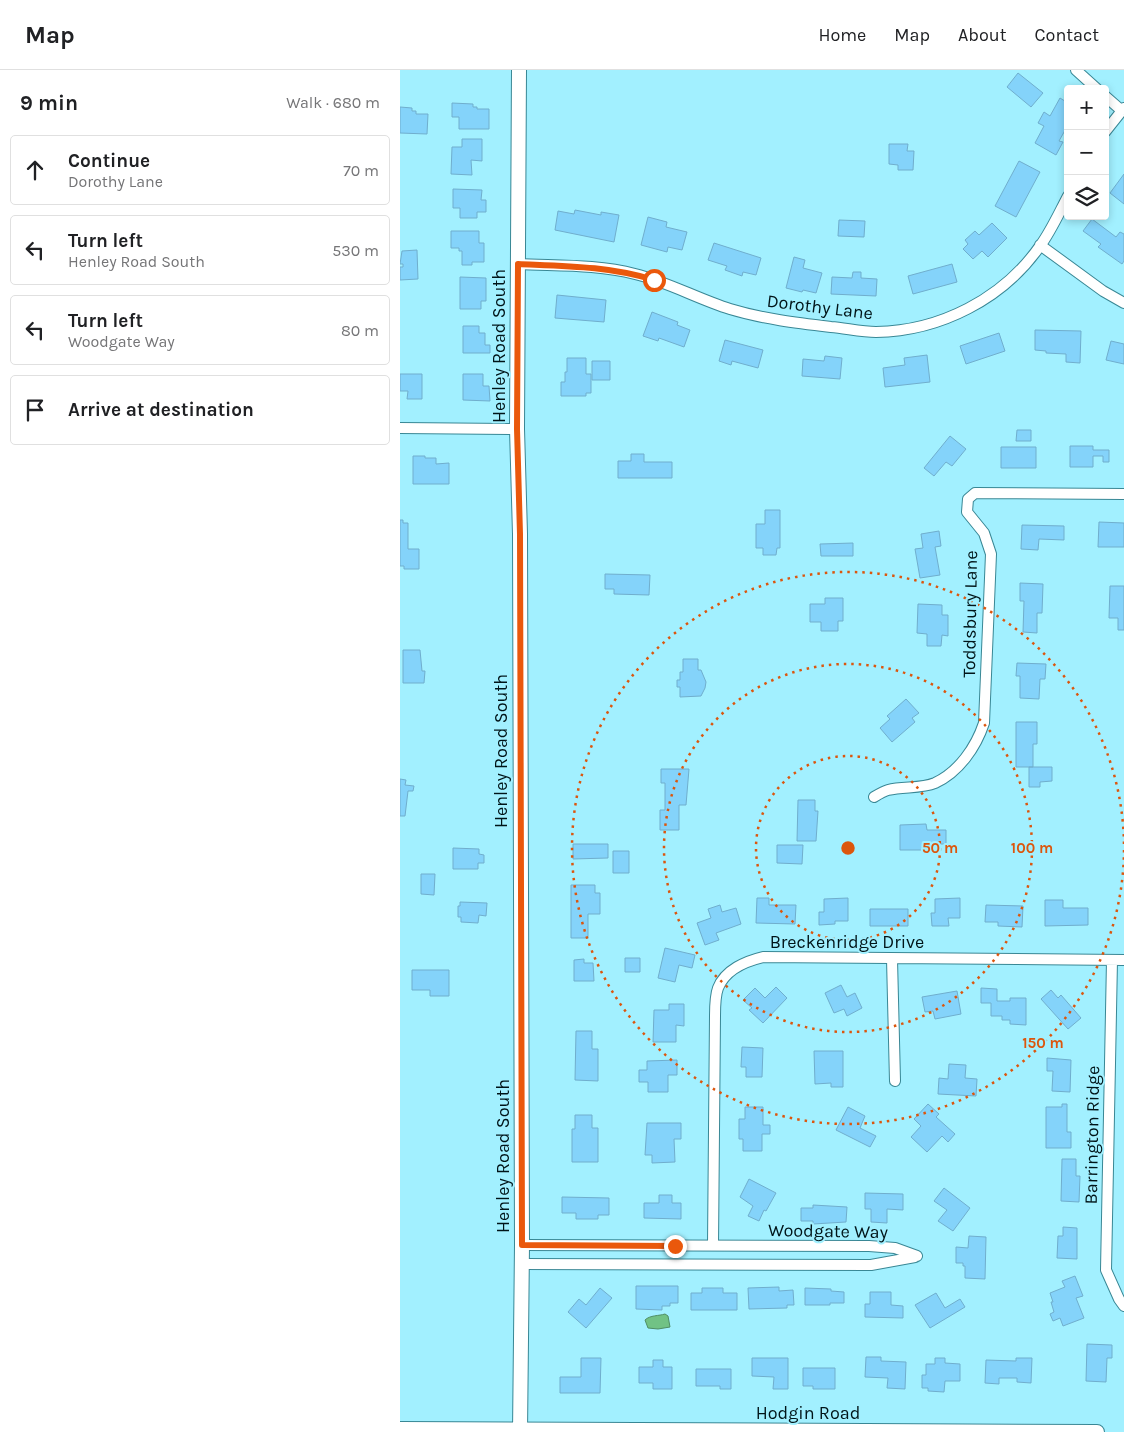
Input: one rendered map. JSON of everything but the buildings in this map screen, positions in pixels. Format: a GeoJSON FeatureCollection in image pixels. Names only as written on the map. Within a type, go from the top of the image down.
{"type":"FeatureCollection","features":[{"type":"Feature","properties":{"kind":"street","name":"Henley Road South"},"geometry":{"type":"LineString","coordinates":[[519,70],[517,429],[520,534],[522,1245],[520,1431]]}},
{"type":"Feature","properties":{"kind":"street"},"geometry":{"type":"LineString","coordinates":[[1076,70],[1093,85]]}},
{"type":"Feature","properties":{"kind":"street"},"geometry":{"type":"LineString","coordinates":[[1106,130],[1122,109],[1109,99]]}},
{"type":"Feature","properties":{"kind":"street","name":"Dorothy Lane"},"geometry":{"type":"LineString","coordinates":[[518,264],[593,268],[626,272],[654,280],[746,314],[788,322],[874,332],[942,321],[970,308],[1003,286],[1022,268],[1040,245],[1064,203]]}},
{"type":"Feature","properties":{"kind":"street"},"geometry":{"type":"LineString","coordinates":[[1040,245],[1103,291],[1124,303]]}},
{"type":"Feature","properties":{"kind":"street"},"geometry":{"type":"LineString","coordinates":[[400,428],[517,429]]}},
{"type":"Feature","properties":{"kind":"street","name":"Toddsbury Lane"},"geometry":{"type":"LineString","coordinates":[[874,797],[887,790],[934,783],[950,773],[968,755],[984,723],[991,554],[984,533],[967,512],[968,498],[975,493],[1124,494]]}},
{"type":"Feature","properties":{"kind":"street","name":"Breckenridge Drive"},"geometry":{"type":"LineString","coordinates":[[713,1245],[715,1016],[718,987],[725,977],[737,967],[763,957],[1124,960]]}},
{"type":"Feature","properties":{"kind":"street"},"geometry":{"type":"LineString","coordinates":[[892,958],[895,1081]]}},
{"type":"Feature","properties":{"kind":"street","name":"Barrington Ridge"},"geometry":{"type":"LineString","coordinates":[[1112,960],[1106,1270],[1124,1306]]}},
{"type":"Feature","properties":{"kind":"street","name":"Woodgate Way"},"geometry":{"type":"LineString","coordinates":[[522,1245],[869,1246],[895,1248],[917,1256],[871,1265],[522,1264]]}},
{"type":"Feature","properties":{"kind":"street","name":"Hodgin Road"},"geometry":{"type":"LineString","coordinates":[[400,1429],[1097,1432]]}},
{"type":"Feature","properties":{"kind":"shaded area"},"geometry":{"type":"Polygon","coordinates":[[[665,1314],[668,1316],[670,1327],[648,1328],[645,1320],[647,1318],[665,1314]]]}},
{"type":"Feature","properties":{"kind":"route"},"geometry":{"type":"LineString","coordinates":[[654,280],[616,270],[518,264],[517,429],[520,534],[522,1245],[675,1246]]}}]}
